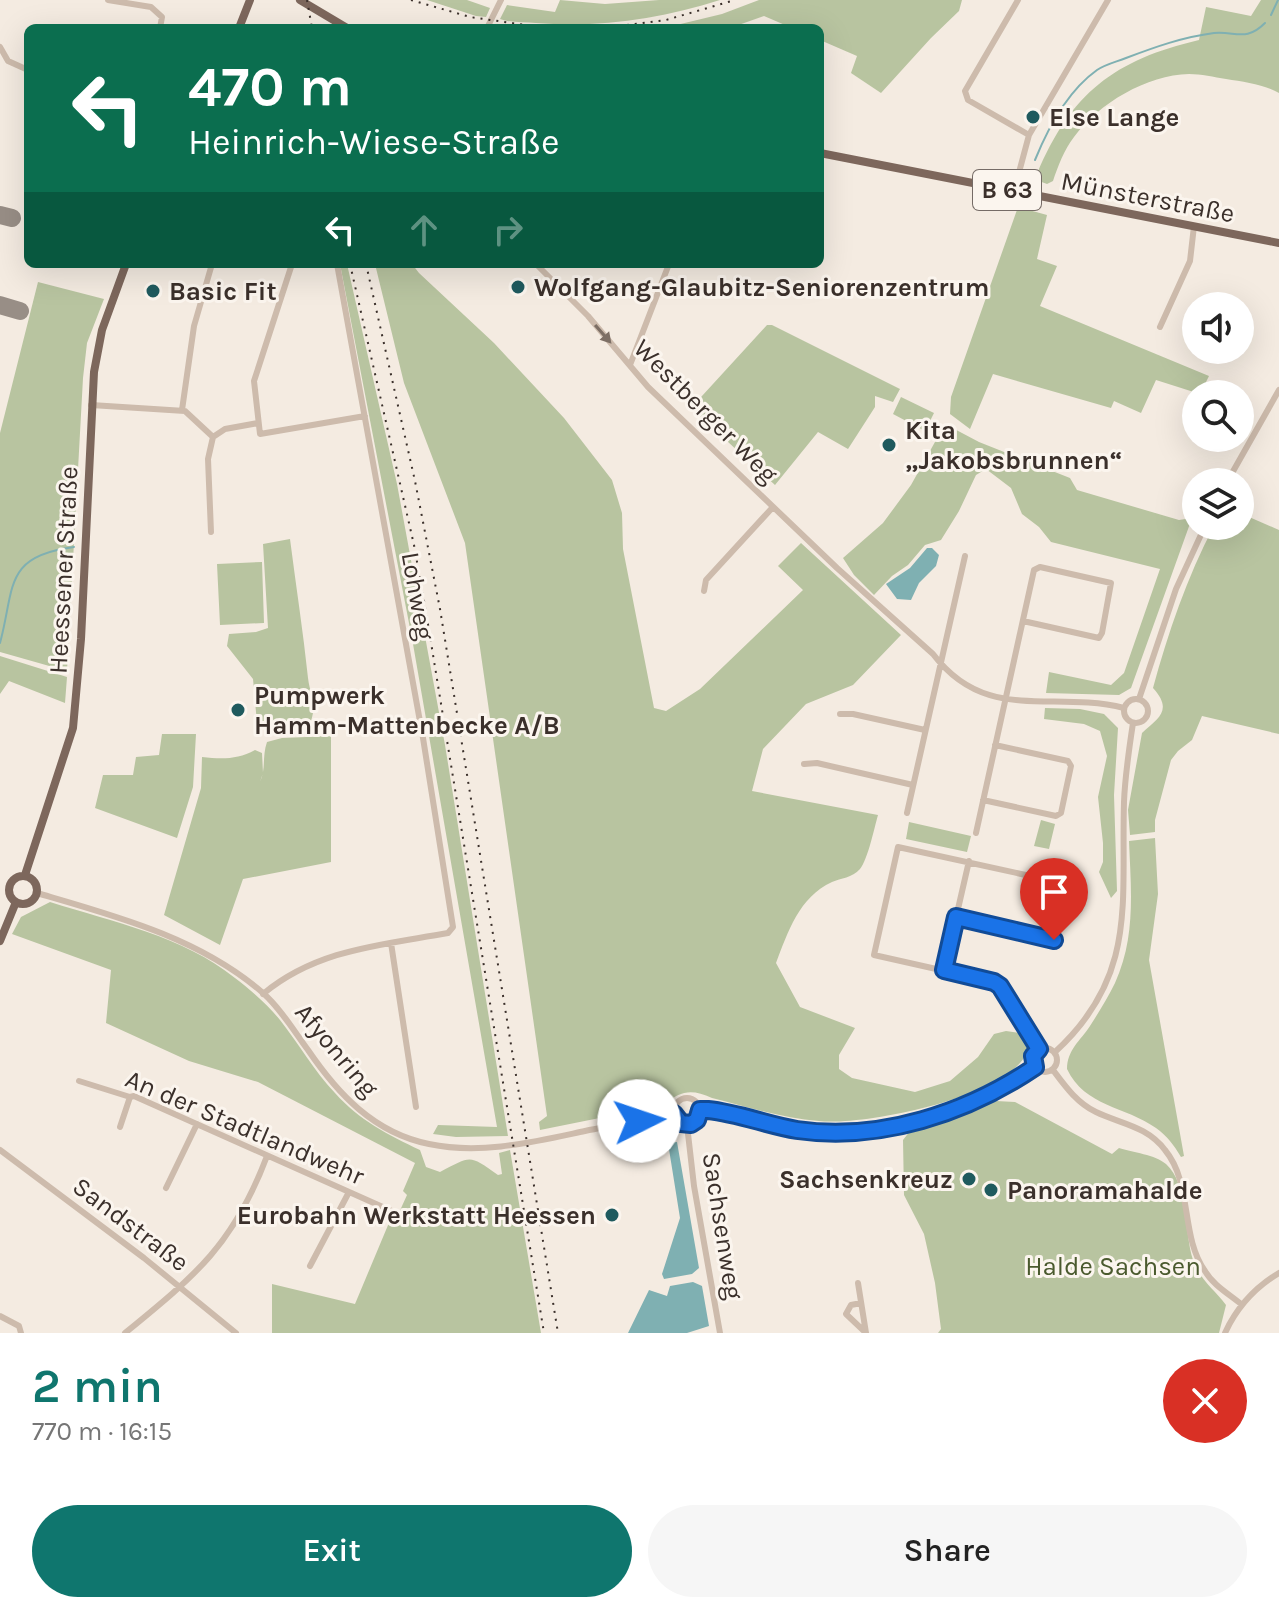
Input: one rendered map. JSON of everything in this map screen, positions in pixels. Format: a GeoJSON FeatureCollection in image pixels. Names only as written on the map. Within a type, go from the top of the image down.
{"type":"FeatureCollection","features":[{"type":"Feature","properties":{"kind":"main road"},"geometry":{"type":"LineString","coordinates":[[241,24],[249,4],[258,0]]}},
{"type":"Feature","properties":{"kind":"main road"},"geometry":{"type":"LineString","coordinates":[[300,0],[340,24]]}},
{"type":"Feature","properties":{"kind":"main road","name":"Münsterstraße"},"geometry":{"type":"LineString","coordinates":[[824,154],[1279,243]]}},
{"type":"Feature","properties":{"kind":"main road","name":"Heessener Straße"},"geometry":{"type":"LineString","coordinates":[[0,941],[16,902],[9,895],[9,885],[15,877],[25,875],[73,728],[81,639],[91,405],[102,330],[125,268]]}},
{"type":"Feature","properties":{"kind":"main road"},"geometry":{"type":"LineString","coordinates":[[16,902],[29,903],[37,893],[36,883],[25,875]]}},
{"type":"Feature","properties":{"kind":"street"},"geometry":{"type":"LineString","coordinates":[[108,0],[151,7],[162,17],[161,24]]}},
{"type":"Feature","properties":{"kind":"street"},"geometry":{"type":"LineString","coordinates":[[489,24],[501,0]]}},
{"type":"Feature","properties":{"kind":"street"},"geometry":{"type":"LineString","coordinates":[[1018,0],[965,91],[968,100],[1029,135]]}},
{"type":"Feature","properties":{"kind":"street"},"geometry":{"type":"LineString","coordinates":[[1014,191],[1029,135],[1108,0]]}},
{"type":"Feature","properties":{"kind":"street"},"geometry":{"type":"LineString","coordinates":[[0,47],[8,61],[24,68]]}},
{"type":"Feature","properties":{"kind":"street"},"geometry":{"type":"LineString","coordinates":[[1160,327],[1190,261],[1194,226]]}},
{"type":"Feature","properties":{"kind":"street"},"geometry":{"type":"LineString","coordinates":[[182,410],[194,326],[211,268]]}},
{"type":"Feature","properties":{"kind":"street"},"geometry":{"type":"LineString","coordinates":[[291,268],[254,381],[260,434],[365,416]]}},
{"type":"Feature","properties":{"kind":"street","name":"Lohweg"},"geometry":{"type":"LineString","coordinates":[[338,268],[453,922],[448,933],[391,943]]}},
{"type":"Feature","properties":{"kind":"street","name":"Westberger Weg"},"geometry":{"type":"LineString","coordinates":[[540,268],[588,316],[648,387],[958,681],[978,693],[1006,698],[1101,703],[1124,708]]}},
{"type":"Feature","properties":{"kind":"street"},"geometry":{"type":"LineString","coordinates":[[630,365],[667,268]]}},
{"type":"Feature","properties":{"kind":"street"},"geometry":{"type":"LineString","coordinates":[[1235,468],[1279,390]]}},
{"type":"Feature","properties":{"kind":"street"},"geometry":{"type":"LineString","coordinates":[[91,405],[182,410],[213,437]]}},
{"type":"Feature","properties":{"kind":"street"},"geometry":{"type":"LineString","coordinates":[[211,532],[208,459],[213,437],[225,429],[258,423]]}},
{"type":"Feature","properties":{"kind":"street"},"geometry":{"type":"LineString","coordinates":[[704,591],[706,580],[773,507]]}},
{"type":"Feature","properties":{"kind":"street"},"geometry":{"type":"LineString","coordinates":[[1139,699],[1176,589],[1199,540]]}},
{"type":"Feature","properties":{"kind":"street"},"geometry":{"type":"LineString","coordinates":[[907,813],[965,556]]}},
{"type":"Feature","properties":{"kind":"street"},"geometry":{"type":"LineString","coordinates":[[976,833],[1034,570],[1037,567],[1111,583],[1099,638],[1023,621]]}},
{"type":"Feature","properties":{"kind":"street"},"geometry":{"type":"LineString","coordinates":[[1139,699],[1146,703],[1148,714],[1141,722],[1133,723],[1126,717],[1124,708],[1130,700],[1139,699]]}},
{"type":"Feature","properties":{"kind":"street"},"geometry":{"type":"LineString","coordinates":[[840,714],[853,714],[925,730]]}},
{"type":"Feature","properties":{"kind":"street"},"geometry":{"type":"LineString","coordinates":[[1055,1052],[1072,1036],[1093,1008],[1110,976],[1118,951],[1125,893],[1124,787],[1133,723]]}},
{"type":"Feature","properties":{"kind":"street"},"geometry":{"type":"LineString","coordinates":[[983,800],[1056,816],[1061,813],[1071,766],[1068,761],[995,745]]}},
{"type":"Feature","properties":{"kind":"street"},"geometry":{"type":"LineString","coordinates":[[804,764],[817,763],[913,785]]}},
{"type":"Feature","properties":{"kind":"street"},"geometry":{"type":"LineString","coordinates":[[956,917],[1054,940],[1067,884],[898,847],[874,955],[994,982],[1000,986],[1039,1049]]}},
{"type":"Feature","properties":{"kind":"street"},"geometry":{"type":"LineString","coordinates":[[944,970],[969,861]]}},
{"type":"Feature","properties":{"kind":"street","name":"Afyonring"},"geometry":{"type":"LineString","coordinates":[[37,893],[150,929],[191,946],[263,994],[343,1097],[376,1123],[426,1144],[495,1148],[674,1114]]}},
{"type":"Feature","properties":{"kind":"street"},"geometry":{"type":"LineString","coordinates":[[263,994],[291,973],[318,960],[391,943],[416,1107]]}},
{"type":"Feature","properties":{"kind":"street"},"geometry":{"type":"LineString","coordinates":[[1049,1048],[1055,1052],[1057,1061],[1053,1070],[1043,1072],[1035,1067],[1033,1056],[1039,1049],[1049,1048]]}},
{"type":"Feature","properties":{"kind":"street"},"geometry":{"type":"LineString","coordinates":[[700,1110],[721,1111],[773,1126],[806,1131],[852,1133],[893,1128],[987,1096],[1035,1067]]}},
{"type":"Feature","properties":{"kind":"street"},"geometry":{"type":"LineString","coordinates":[[1053,1070],[1080,1102],[1144,1131],[1164,1147],[1180,1177],[1198,1258],[1211,1279],[1241,1304]]}},
{"type":"Feature","properties":{"kind":"street","name":"An der Stadtlandwehr"},"geometry":{"type":"LineString","coordinates":[[79,1081],[134,1096],[394,1212]]}},
{"type":"Feature","properties":{"kind":"street"},"geometry":{"type":"LineString","coordinates":[[120,1127],[130,1097]]}},
{"type":"Feature","properties":{"kind":"street"},"geometry":{"type":"LineString","coordinates":[[685,1098],[695,1101],[700,1110],[697,1120],[687,1125],[679,1122],[674,1114],[676,1104],[685,1098]]}},
{"type":"Feature","properties":{"kind":"street"},"geometry":{"type":"LineString","coordinates":[[166,1188],[197,1124]]}},
{"type":"Feature","properties":{"kind":"street","name":"Sachsenweg"},"geometry":{"type":"LineString","coordinates":[[687,1125],[694,1186],[720,1333]]}},
{"type":"Feature","properties":{"kind":"street","name":"Sandstraße"},"geometry":{"type":"LineString","coordinates":[[0,1150],[181,1287],[236,1333]]}},
{"type":"Feature","properties":{"kind":"street"},"geometry":{"type":"LineString","coordinates":[[127,1332],[181,1287],[224,1242],[247,1204],[267,1156]]}},
{"type":"Feature","properties":{"kind":"street"},"geometry":{"type":"LineString","coordinates":[[310,1266],[349,1192]]}},
{"type":"Feature","properties":{"kind":"street"},"geometry":{"type":"LineString","coordinates":[[1225,1333],[1241,1304],[1279,1273]]}},
{"type":"Feature","properties":{"kind":"street"},"geometry":{"type":"LineString","coordinates":[[858,1283],[866,1333]]}},
{"type":"Feature","properties":{"kind":"street"},"geometry":{"type":"LineString","coordinates":[[861,1303],[851,1305],[846,1314],[866,1333]]}},
{"type":"Feature","properties":{"kind":"street"},"geometry":{"type":"LineString","coordinates":[[0,1316],[19,1326],[21,1333]]}},
{"type":"Feature","properties":{"kind":"green space"},"geometry":{"type":"Polygon","coordinates":[[[427,0],[467,0],[490,8],[486,17],[476,16],[427,0]]]}},
{"type":"Feature","properties":{"kind":"green space"},"geometry":{"type":"Polygon","coordinates":[[[560,0],[605,4],[720,0],[652,17],[606,23],[560,24],[500,19],[507,5],[555,12],[560,0]]]}},
{"type":"Feature","properties":{"kind":"green space"},"geometry":{"type":"Polygon","coordinates":[[[759,0],[962,0],[959,11],[881,93],[851,73],[857,56],[824,42],[824,24],[783,24],[764,16],[741,24],[681,24],[722,14],[759,0]]]}},
{"type":"Feature","properties":{"kind":"green space"},"geometry":{"type":"Polygon","coordinates":[[[1261,0],[1279,0],[1279,93],[1266,87],[1198,74],[1157,79],[1125,93],[1097,113],[1070,142],[1053,181],[1047,184],[1039,181],[1037,174],[1050,146],[1081,101],[1099,84],[1143,58],[1199,40],[1206,7],[1251,16],[1261,0]]]}},
{"type":"Feature","properties":{"kind":"green space"},"geometry":{"type":"Polygon","coordinates":[[[1018,207],[1047,215],[1037,259],[1057,266],[1040,306],[1209,376],[1207,380],[1182,380],[1182,388],[1156,380],[1141,413],[1114,401],[1111,408],[993,374],[970,429],[950,414],[951,397],[1018,207]]]}},
{"type":"Feature","properties":{"kind":"green space"},"geometry":{"type":"Polygon","coordinates":[[[341,268],[348,268],[397,484],[445,745],[508,1136],[433,1134],[438,1125],[497,1127],[413,644],[341,268]]]}},
{"type":"Feature","properties":{"kind":"green space"},"geometry":{"type":"Polygon","coordinates":[[[376,268],[415,268],[494,343],[564,418],[612,480],[622,513],[623,549],[654,708],[666,711],[700,689],[803,590],[778,566],[801,543],[901,635],[853,685],[806,704],[763,749],[752,791],[878,815],[860,869],[832,882],[811,897],[796,916],[776,963],[800,1007],[855,1028],[839,1055],[839,1069],[852,1078],[915,1092],[950,1081],[978,1057],[994,1034],[1006,1031],[1019,1033],[1029,1047],[1019,1064],[998,1080],[970,1093],[902,1113],[869,1118],[806,1120],[687,1092],[664,1105],[540,1130],[539,1122],[547,1116],[465,543],[404,383],[376,268]]]}},
{"type":"Feature","properties":{"kind":"green space"},"geometry":{"type":"Polygon","coordinates":[[[38,282],[104,299],[87,343],[83,378],[67,671],[0,652],[0,433],[38,282]]]}},
{"type":"Feature","properties":{"kind":"green space"},"geometry":{"type":"Polygon","coordinates":[[[767,325],[900,389],[893,402],[875,396],[875,407],[848,449],[818,432],[775,485],[691,408],[767,325]]]}},
{"type":"Feature","properties":{"kind":"green space"},"geometry":{"type":"Polygon","coordinates":[[[901,397],[934,413],[925,431],[893,414],[901,397]]]}},
{"type":"Feature","properties":{"kind":"green space"},"geometry":{"type":"Polygon","coordinates":[[[945,424],[979,442],[1070,478],[1077,490],[1182,520],[1184,540],[1131,688],[1119,695],[1046,693],[1049,672],[1111,685],[1124,673],[1160,569],[1051,542],[1039,527],[1022,514],[1011,488],[986,469],[976,475],[941,540],[925,545],[874,595],[854,575],[843,558],[883,523],[911,485],[945,424]]]}},
{"type":"Feature","properties":{"kind":"green space"},"geometry":{"type":"Polygon","coordinates":[[[1254,519],[1279,530],[1279,734],[1202,716],[1192,740],[1171,760],[1155,820],[1155,832],[1130,835],[1128,810],[1142,733],[1154,723],[1163,708],[1153,688],[1195,565],[1207,540],[1254,540],[1254,519]]]}},
{"type":"Feature","properties":{"kind":"green space"},"geometry":{"type":"Polygon","coordinates":[[[290,539],[313,709],[311,721],[278,728],[257,723],[253,679],[227,646],[229,634],[268,628],[263,544],[290,539]]]}},
{"type":"Feature","properties":{"kind":"green space"},"geometry":{"type":"Polygon","coordinates":[[[262,562],[264,623],[220,625],[217,564],[262,562]]]}},
{"type":"Feature","properties":{"kind":"green space"},"geometry":{"type":"Polygon","coordinates":[[[0,656],[67,677],[65,703],[9,681],[0,694],[0,656]]]}},
{"type":"Feature","properties":{"kind":"green space"},"geometry":{"type":"Polygon","coordinates":[[[1045,708],[1080,709],[1104,714],[1118,728],[1114,795],[1117,891],[1111,898],[1099,872],[1103,862],[1103,843],[1098,797],[1107,756],[1100,731],[1084,724],[1044,719],[1045,708]]]}},
{"type":"Feature","properties":{"kind":"green space"},"geometry":{"type":"Polygon","coordinates":[[[162,734],[196,734],[193,787],[177,838],[95,808],[103,775],[133,775],[136,757],[159,755],[162,734]]]}},
{"type":"Feature","properties":{"kind":"green space"},"geometry":{"type":"Polygon","coordinates":[[[331,736],[331,862],[243,879],[220,945],[164,915],[201,788],[202,757],[229,758],[255,750],[262,753],[263,772],[267,742],[282,738],[331,736]]]}},
{"type":"Feature","properties":{"kind":"green space"},"geometry":{"type":"Polygon","coordinates":[[[1041,820],[1055,824],[1049,849],[1034,846],[1041,820]]]}},
{"type":"Feature","properties":{"kind":"green space"},"geometry":{"type":"Polygon","coordinates":[[[909,822],[971,836],[967,852],[906,839],[909,822]]]}},
{"type":"Feature","properties":{"kind":"green space"},"geometry":{"type":"Polygon","coordinates":[[[1155,838],[1158,894],[1149,960],[1184,1156],[1181,1157],[1156,1128],[1095,1099],[1075,1082],[1067,1069],[1072,1051],[1103,1004],[1122,966],[1131,913],[1129,841],[1155,838]]]}},
{"type":"Feature","properties":{"kind":"green space"},"geometry":{"type":"Polygon","coordinates":[[[50,902],[147,932],[215,963],[270,1009],[344,1103],[374,1126],[420,1150],[426,1167],[440,1172],[470,1160],[481,1163],[498,1175],[502,1174],[499,1153],[510,1150],[541,1333],[272,1333],[272,1284],[355,1304],[391,1218],[397,1217],[407,1195],[403,1191],[415,1163],[258,1082],[189,1061],[106,1023],[111,970],[12,934],[21,917],[50,902]]]}},
{"type":"Feature","properties":{"kind":"green space","name":"Halde Sachsen"},"geometry":{"type":"Polygon","coordinates":[[[996,1101],[1015,1102],[1112,1154],[1119,1148],[1150,1156],[1166,1164],[1179,1184],[1193,1260],[1203,1279],[1226,1305],[1219,1333],[938,1333],[941,1329],[935,1283],[924,1234],[904,1195],[903,1140],[910,1131],[996,1101]]]}},
{"type":"Feature","properties":{"kind":"water"},"geometry":{"type":"Polygon","coordinates":[[[927,548],[932,548],[939,555],[936,566],[919,583],[911,600],[897,599],[886,584],[910,568],[927,548]]]}},
{"type":"Feature","properties":{"kind":"water"},"geometry":{"type":"Polygon","coordinates":[[[677,1142],[699,1268],[692,1274],[664,1279],[662,1274],[680,1218],[668,1143],[677,1142]]]}},
{"type":"Feature","properties":{"kind":"water"},"geometry":{"type":"Polygon","coordinates":[[[693,1282],[702,1286],[709,1326],[687,1333],[628,1333],[649,1290],[667,1296],[670,1286],[693,1282]]]}},
{"type":"Feature","properties":{"kind":"waterway"},"geometry":{"type":"LineString","coordinates":[[1271,15],[1278,0]]}},
{"type":"Feature","properties":{"kind":"waterway"},"geometry":{"type":"LineString","coordinates":[[1035,160],[1046,135],[1069,99],[1100,68],[1180,40],[1214,33],[1246,34],[1265,23]]}},
{"type":"Feature","properties":{"kind":"waterway"},"geometry":{"type":"LineString","coordinates":[[0,643],[11,591],[23,567],[51,551],[74,547]]}},
{"type":"Feature","properties":{"kind":"taxiway"},"geometry":{"type":"LineString","coordinates":[[0,215],[12,218]]}},
{"type":"Feature","properties":{"kind":"taxiway"},"geometry":{"type":"LineString","coordinates":[[0,305],[20,311]]}},
{"type":"Feature","properties":{"kind":"railway"},"geometry":{"type":"LineString","coordinates":[[307,0],[311,24]]}},
{"type":"Feature","properties":{"kind":"railway"},"geometry":{"type":"LineString","coordinates":[[411,0],[470,17],[518,24]]}},
{"type":"Feature","properties":{"kind":"railway"},"geometry":{"type":"LineString","coordinates":[[634,24],[666,20],[735,0]]}},
{"type":"Feature","properties":{"kind":"railway"},"geometry":{"type":"LineString","coordinates":[[351,268],[414,545],[544,1333]]}},
{"type":"Feature","properties":{"kind":"railway"},"geometry":{"type":"LineString","coordinates":[[367,268],[440,609],[558,1333]]}},
{"type":"Feature","properties":{"kind":"place","name":"Else Lange"},"geometry":{"type":"Point","coordinates":[1033,117]}},
{"type":"Feature","properties":{"kind":"place","name":"Wolfgang-Glaubitz-Seniorenzentrum"},"geometry":{"type":"Point","coordinates":[518,287]}},
{"type":"Feature","properties":{"kind":"place","name":"Basic Fit"},"geometry":{"type":"Point","coordinates":[153,291]}},
{"type":"Feature","properties":{"kind":"place","name":"Kita „Jakobsbrunnen“"},"geometry":{"type":"Point","coordinates":[889,445]}},
{"type":"Feature","properties":{"kind":"place","name":"Pumpwerk Hamm-Mattenbecke A/B"},"geometry":{"type":"Point","coordinates":[238,710]}},
{"type":"Feature","properties":{"kind":"place","name":"Sachsenkreuz"},"geometry":{"type":"Point","coordinates":[969,1179]}},
{"type":"Feature","properties":{"kind":"place","name":"Panoramahalde"},"geometry":{"type":"Point","coordinates":[991,1190]}},
{"type":"Feature","properties":{"kind":"place","name":"Eurobahn Werkstatt Heessen"},"geometry":{"type":"Point","coordinates":[612,1215]}},
{"type":"Feature","properties":{"kind":"route"},"geometry":{"type":"LineString","coordinates":[[639,1121],[674,1114],[681,1123],[691,1124],[697,1120],[700,1110],[708,1110],[795,1130],[852,1133],[893,1128],[987,1096],[1035,1067],[1033,1056],[1039,1049],[1000,986],[944,970],[956,917],[1054,940]]}}]}
